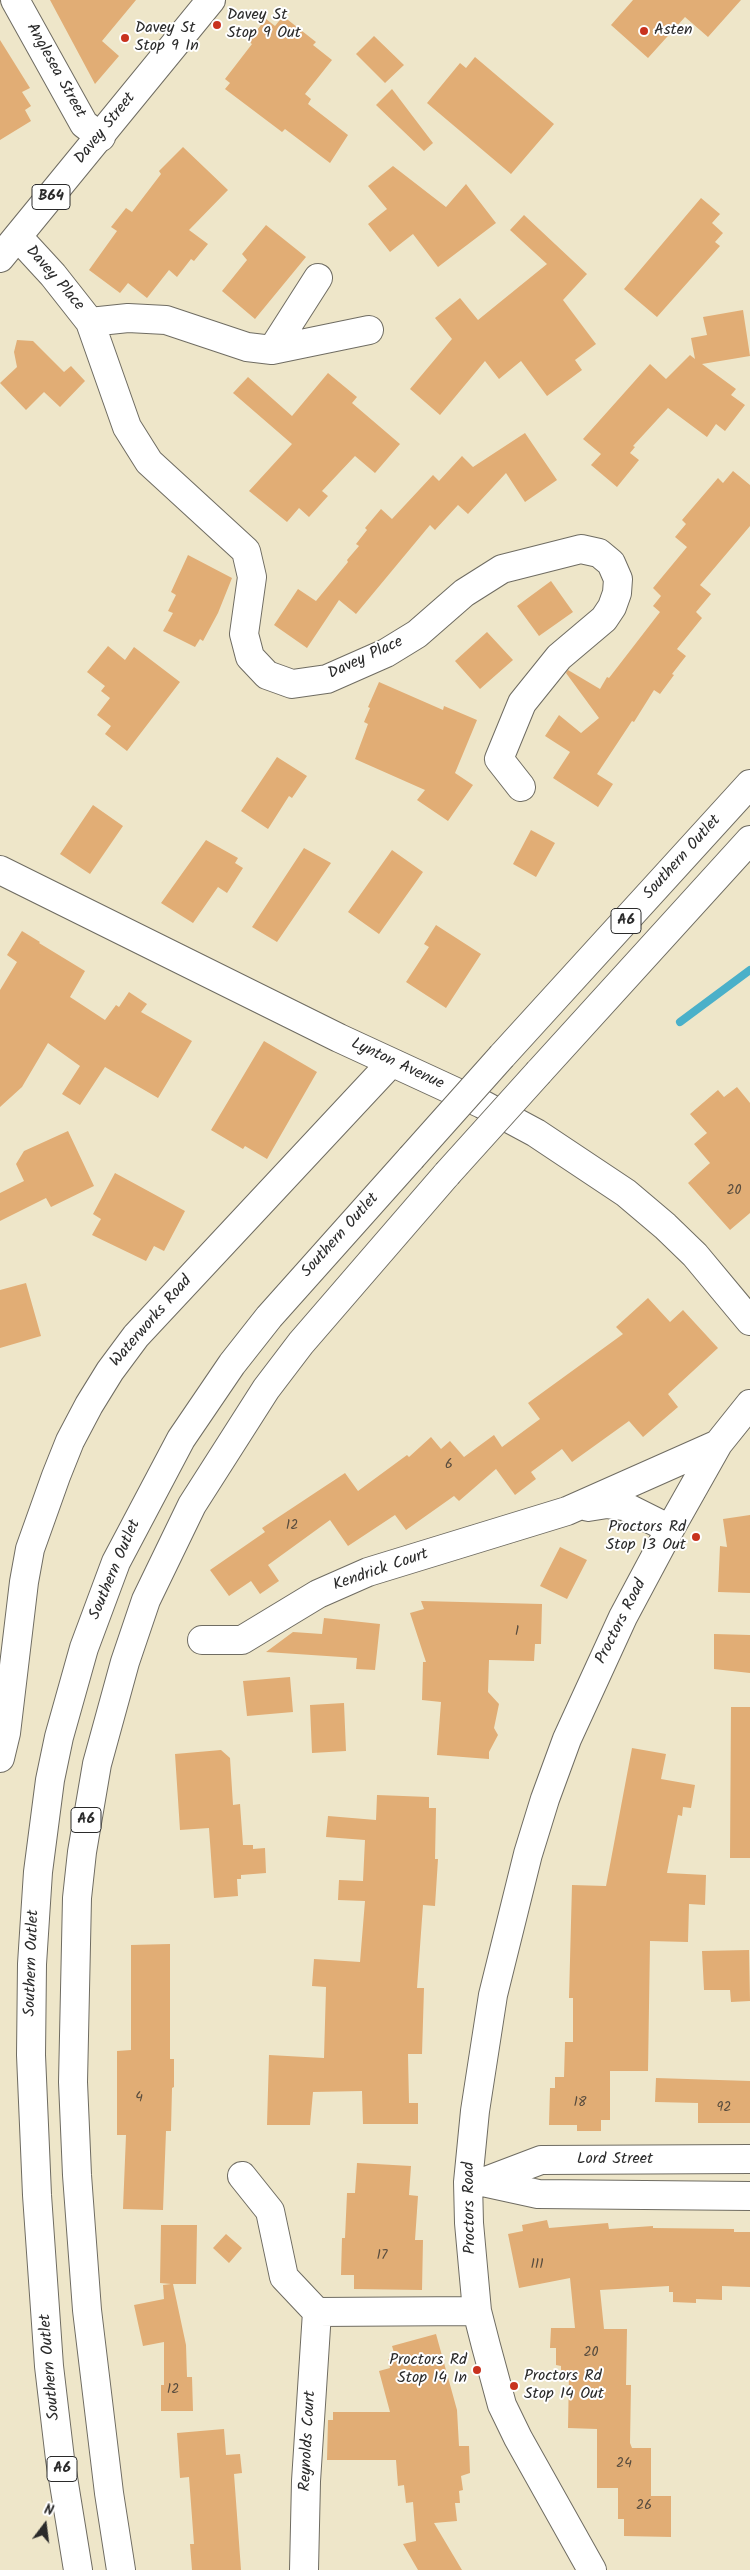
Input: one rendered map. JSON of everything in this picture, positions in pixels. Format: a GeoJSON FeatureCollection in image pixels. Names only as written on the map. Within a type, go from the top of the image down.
{"type":"FeatureCollection","features":[{"type":"Feature","properties":{"kind":"main road","name":"Anglesea Street"},"geometry":{"type":"LineString","coordinates":[[15,0],[84,124],[101,137]]}},
{"type":"Feature","properties":{"kind":"main road","name":"Davey Street"},"geometry":{"type":"LineString","coordinates":[[0,258],[101,137],[211,0]]}},
{"type":"Feature","properties":{"kind":"main road","name":"Davey Place"},"geometry":{"type":"LineString","coordinates":[[18,237],[53,275],[90,322],[127,427],[149,462],[246,551],[252,577],[244,634],[250,657],[267,675],[292,684],[327,679],[386,653],[417,634],[464,593],[502,569],[581,549],[599,553],[611,563],[618,580],[617,593],[612,607],[604,618],[560,657],[522,703],[509,735],[499,760],[521,787]]}},
{"type":"Feature","properties":{"kind":"main road"},"geometry":{"type":"LineString","coordinates":[[272,350],[318,278]]}},
{"type":"Feature","properties":{"kind":"main road","name":"Davey Place"},"geometry":{"type":"LineString","coordinates":[[90,322],[128,318],[166,320],[247,347],[272,350],[369,330]]}},
{"type":"Feature","properties":{"kind":"main road","name":"Southern Outlet"},"geometry":{"type":"LineString","coordinates":[[78,2570],[60,2459],[49,2366],[37,2195],[31,2056],[32,1964],[38,1872],[47,1798],[59,1737],[84,1648],[116,1562],[181,1439],[232,1364],[269,1317],[502,1056],[750,784]]}},
{"type":"Feature","properties":{"kind":"main road","name":"A6"},"geometry":{"type":"LineString","coordinates":[[121,2570],[108,2484],[87,2310],[76,2175],[73,2082],[77,1898],[83,1843],[97,1764],[124,1662],[146,1600],[192,1505],[240,1428],[301,1343],[447,1174],[750,840]]}},
{"type":"Feature","properties":{"kind":"main road","name":"Lynton Avenue"},"geometry":{"type":"LineString","coordinates":[[0,870],[391,1063],[482,1104],[536,1133],[626,1193],[695,1255],[750,1321]]}},
{"type":"Feature","properties":{"kind":"main road","name":"Waterworks Road"},"geometry":{"type":"LineString","coordinates":[[0,1758],[9,1714],[24,1582],[30,1550],[59,1467],[89,1405],[110,1371],[136,1336],[391,1063]]}},
{"type":"Feature","properties":{"kind":"main road","name":"Proctors Road"},"geometry":{"type":"LineString","coordinates":[[592,2570],[518,2438],[502,2405],[477,2311],[469,2223],[475,2182],[475,2111],[493,1995],[528,1854],[545,1798],[595,1676],[670,1529],[718,1444],[750,1404]]}},
{"type":"Feature","properties":{"kind":"main road","name":"Kendrick Court"},"geometry":{"type":"LineString","coordinates":[[567,1511],[718,1444]]}},
{"type":"Feature","properties":{"kind":"main road","name":"Kendrick Court"},"geometry":{"type":"LineString","coordinates":[[202,1640],[242,1640],[318,1594],[368,1572],[567,1511],[606,1504],[624,1506],[670,1529]]}},
{"type":"Feature","properties":{"kind":"main road","name":"Lord Street"},"geometry":{"type":"LineString","coordinates":[[475,2182],[541,2160],[750,2160]]}},
{"type":"Feature","properties":{"kind":"main road"},"geometry":{"type":"LineString","coordinates":[[242,2176],[270,2211],[284,2277],[317,2312],[477,2311]]}},
{"type":"Feature","properties":{"kind":"main road"},"geometry":{"type":"LineString","coordinates":[[475,2182],[538,2194],[750,2196]]}},
{"type":"Feature","properties":{"kind":"main road","name":"Reynolds Court"},"geometry":{"type":"LineString","coordinates":[[304,2570],[306,2481],[317,2312]]}},
{"type":"Feature","properties":{"kind":"building"},"geometry":{"type":"Polygon","coordinates":[[[50,0],[136,0],[102,41],[119,56],[95,84],[50,0]]]}},
{"type":"Feature","properties":{"kind":"building","name":"Asten"},"geometry":{"type":"Polygon","coordinates":[[[633,0],[741,0],[708,37],[685,17],[648,58],[611,25],[633,0]]]}},
{"type":"Feature","properties":{"kind":"building"},"geometry":{"type":"Polygon","coordinates":[[[283,16],[316,42],[313,45],[332,60],[305,94],[311,99],[308,104],[348,135],[330,163],[285,129],[282,132],[225,89],[230,83],[225,79],[252,44],[248,41],[266,19],[275,26],[283,16]]]}},
{"type":"Feature","properties":{"kind":"building"},"geometry":{"type":"Polygon","coordinates":[[[374,36],[404,65],[385,83],[356,54],[374,36]]]}},
{"type":"Feature","properties":{"kind":"building"},"geometry":{"type":"Polygon","coordinates":[[[0,40],[30,88],[22,92],[31,106],[25,110],[31,121],[0,140],[0,40]]]}},
{"type":"Feature","properties":{"kind":"building"},"geometry":{"type":"Polygon","coordinates":[[[475,57],[554,124],[511,174],[427,103],[460,63],[466,68],[475,57]]]}},
{"type":"Feature","properties":{"kind":"building"},"geometry":{"type":"Polygon","coordinates":[[[392,89],[433,143],[424,151],[376,105],[392,89]]]}},
{"type":"Feature","properties":{"kind":"building"},"geometry":{"type":"Polygon","coordinates":[[[183,147],[228,190],[189,230],[208,244],[194,261],[191,259],[177,277],[169,270],[147,298],[128,283],[120,293],[89,270],[117,231],[111,227],[126,208],[132,212],[161,174],[159,171],[183,147]]]}},
{"type":"Feature","properties":{"kind":"building"},"geometry":{"type":"Polygon","coordinates":[[[393,166],[446,207],[466,184],[496,223],[438,267],[413,234],[390,252],[368,224],[387,209],[368,186],[393,166]]]}},
{"type":"Feature","properties":{"kind":"building"},"geometry":{"type":"Polygon","coordinates":[[[701,198],[720,214],[712,223],[723,233],[715,242],[720,246],[657,317],[624,289],[701,198]]]}},
{"type":"Feature","properties":{"kind":"building"},"geometry":{"type":"Polygon","coordinates":[[[524,215],[587,274],[563,300],[596,344],[575,360],[582,370],[547,396],[521,361],[499,379],[485,361],[440,415],[410,389],[452,339],[435,318],[460,298],[478,320],[547,264],[510,230],[524,215]]]}},
{"type":"Feature","properties":{"kind":"building"},"geometry":{"type":"Polygon","coordinates":[[[266,225],[306,257],[255,319],[222,291],[247,260],[242,254],[266,225]]]}},
{"type":"Feature","properties":{"kind":"building"},"geometry":{"type":"Polygon","coordinates":[[[743,310],[750,356],[702,364],[736,389],[731,395],[745,405],[725,431],[716,424],[707,437],[668,408],[633,446],[635,447],[630,453],[639,460],[617,487],[591,465],[601,454],[583,439],[650,364],[666,379],[690,355],[695,359],[691,338],[707,335],[703,317],[743,310]]]}},
{"type":"Feature","properties":{"kind":"building"},"geometry":{"type":"Polygon","coordinates":[[[17,340],[33,341],[64,372],[71,366],[85,381],[60,407],[44,392],[26,410],[0,383],[17,367],[14,352],[17,340]]]}},
{"type":"Feature","properties":{"kind":"building"},"geometry":{"type":"Polygon","coordinates":[[[328,373],[357,397],[352,403],[400,444],[375,473],[355,456],[322,491],[328,496],[309,517],[299,508],[287,522],[249,491],[292,444],[233,393],[248,377],[292,416],[328,373]]]}},
{"type":"Feature","properties":{"kind":"building"},"geometry":{"type":"Polygon","coordinates":[[[525,433],[557,480],[525,502],[506,473],[468,514],[458,505],[435,530],[430,525],[356,614],[339,600],[307,648],[274,625],[298,589],[316,601],[348,562],[347,560],[359,546],[356,544],[367,530],[365,528],[381,509],[392,519],[433,475],[439,481],[462,456],[473,467],[525,433]]]}},
{"type":"Feature","properties":{"kind":"building"},"geometry":{"type":"Polygon","coordinates":[[[733,471],[750,485],[750,526],[700,585],[711,594],[696,612],[702,618],[677,649],[686,656],[660,694],[654,690],[597,774],[613,784],[598,807],[553,778],[570,752],[545,736],[559,715],[581,733],[599,718],[566,673],[568,670],[600,689],[607,677],[609,678],[660,612],[653,606],[661,596],[653,588],[687,547],[675,537],[686,524],[682,520],[718,478],[723,483],[733,471]]]}},
{"type":"Feature","properties":{"kind":"building"},"geometry":{"type":"Polygon","coordinates":[[[188,555],[232,578],[218,613],[203,641],[200,639],[195,647],[163,631],[173,613],[168,611],[176,595],[171,592],[188,555]]]}},
{"type":"Feature","properties":{"kind":"building"},"geometry":{"type":"Polygon","coordinates":[[[551,581],[573,612],[539,636],[517,606],[551,581]]]}},
{"type":"Feature","properties":{"kind":"building"},"geometry":{"type":"Polygon","coordinates":[[[487,632],[513,660],[480,689],[455,661],[487,632]]]}},
{"type":"Feature","properties":{"kind":"building"},"geometry":{"type":"Polygon","coordinates":[[[108,646],[125,660],[134,647],[180,682],[127,751],[105,734],[111,726],[97,715],[110,698],[101,691],[105,686],[87,672],[108,646]]]}},
{"type":"Feature","properties":{"kind":"building"},"geometry":{"type":"Polygon","coordinates":[[[379,682],[443,710],[444,706],[477,720],[455,773],[473,785],[448,821],[417,800],[425,790],[355,759],[368,724],[364,722],[370,708],[368,707],[379,682]]]}},
{"type":"Feature","properties":{"kind":"building"},"geometry":{"type":"Polygon","coordinates":[[[277,757],[307,776],[292,798],[289,796],[268,829],[241,811],[277,757]]]}},
{"type":"Feature","properties":{"kind":"building"},"geometry":{"type":"Polygon","coordinates":[[[93,805],[123,826],[90,874],[60,854],[93,805]]]}},
{"type":"Feature","properties":{"kind":"building"},"geometry":{"type":"Polygon","coordinates":[[[531,830],[555,843],[536,877],[513,864],[531,830]]]}},
{"type":"Feature","properties":{"kind":"building"},"geometry":{"type":"Polygon","coordinates":[[[206,840],[238,858],[235,863],[243,868],[227,893],[218,887],[193,923],[161,903],[206,840]]]}},
{"type":"Feature","properties":{"kind":"building"},"geometry":{"type":"Polygon","coordinates":[[[304,848],[331,863],[277,942],[252,927],[304,848]]]}},
{"type":"Feature","properties":{"kind":"building"},"geometry":{"type":"Polygon","coordinates":[[[392,850],[423,872],[379,934],[348,912],[392,850]]]}},
{"type":"Feature","properties":{"kind":"building"},"geometry":{"type":"Polygon","coordinates":[[[436,925],[481,954],[446,1008],[406,982],[429,947],[424,944],[436,925]]]}},
{"type":"Feature","properties":{"kind":"building"},"geometry":{"type":"Polygon","coordinates":[[[22,931],[85,971],[70,997],[105,1020],[116,1005],[119,1007],[129,992],[147,1004],[141,1012],[192,1041],[158,1098],[105,1067],[80,1105],[62,1094],[80,1066],[48,1043],[22,1087],[0,1107],[0,990],[17,962],[7,955],[22,931]]]}},
{"type":"Feature","properties":{"kind":"building"},"geometry":{"type":"Polygon","coordinates":[[[264,1041],[317,1072],[267,1159],[245,1146],[243,1149],[211,1130],[264,1041]]]}},
{"type":"Feature","properties":{"kind":"building"},"geometry":{"type":"Polygon","coordinates":[[[737,1087],[750,1103],[750,1213],[730,1230],[688,1183],[710,1163],[694,1144],[707,1133],[690,1114],[718,1090],[724,1097],[737,1087]]]}},
{"type":"Feature","properties":{"kind":"building"},"geometry":{"type":"Polygon","coordinates":[[[68,1131],[94,1186],[51,1207],[46,1198],[0,1221],[0,1193],[24,1181],[16,1164],[24,1151],[68,1131]]]}},
{"type":"Feature","properties":{"kind":"building"},"geometry":{"type":"Polygon","coordinates":[[[115,1173],[185,1211],[164,1251],[154,1246],[146,1261],[92,1235],[101,1219],[93,1214],[115,1173]]]}},
{"type":"Feature","properties":{"kind":"building"},"geometry":{"type":"Polygon","coordinates":[[[26,1283],[41,1336],[0,1348],[0,1290],[26,1283]]]}},
{"type":"Feature","properties":{"kind":"building"},"geometry":{"type":"Polygon","coordinates":[[[648,1298],[670,1322],[683,1310],[718,1348],[668,1394],[678,1407],[643,1437],[629,1421],[572,1462],[562,1449],[531,1472],[536,1479],[515,1495],[496,1469],[459,1501],[454,1496],[406,1530],[395,1515],[348,1546],[330,1520],[268,1565],[279,1581],[260,1594],[251,1581],[229,1596],[210,1570],[265,1532],[262,1528],[345,1473],[358,1491],[407,1455],[409,1457],[431,1437],[441,1449],[450,1441],[464,1457],[494,1435],[502,1447],[540,1419],[528,1403],[623,1334],[616,1327],[648,1298]]]}},
{"type":"Feature","properties":{"kind":"building"},"geometry":{"type":"Polygon","coordinates":[[[750,1515],[750,1593],[718,1592],[720,1546],[727,1547],[723,1519],[750,1515]]]}},
{"type":"Feature","properties":{"kind":"building"},"geometry":{"type":"Polygon","coordinates":[[[560,1547],[587,1560],[567,1599],[540,1586],[560,1547]]]}},
{"type":"Feature","properties":{"kind":"building"},"geometry":{"type":"Polygon","coordinates":[[[421,1601],[542,1604],[541,1644],[535,1644],[534,1661],[489,1660],[488,1692],[499,1704],[494,1728],[498,1735],[489,1752],[489,1759],[437,1755],[441,1702],[422,1700],[423,1662],[426,1662],[410,1613],[424,1609],[421,1601]]]}},
{"type":"Feature","properties":{"kind":"building"},"geometry":{"type":"Polygon","coordinates":[[[324,1618],[380,1624],[375,1670],[356,1669],[357,1658],[266,1652],[293,1632],[322,1634],[324,1618]]]}},
{"type":"Feature","properties":{"kind":"building"},"geometry":{"type":"Polygon","coordinates":[[[714,1634],[750,1635],[750,1673],[714,1669],[714,1634]]]}},
{"type":"Feature","properties":{"kind":"building"},"geometry":{"type":"Polygon","coordinates":[[[290,1677],[293,1712],[247,1716],[243,1681],[290,1677]]]}},
{"type":"Feature","properties":{"kind":"building"},"geometry":{"type":"Polygon","coordinates":[[[344,1703],[346,1751],[312,1753],[310,1705],[344,1703]]]}},
{"type":"Feature","properties":{"kind":"building"},"geometry":{"type":"Polygon","coordinates":[[[731,1707],[750,1707],[750,1858],[730,1858],[731,1707]]]}},
{"type":"Feature","properties":{"kind":"building"},"geometry":{"type":"Polygon","coordinates":[[[632,1748],[666,1754],[661,1779],[695,1785],[691,1808],[683,1807],[682,1816],[678,1815],[667,1873],[706,1875],[705,1905],[689,1904],[688,1942],[650,1941],[648,2071],[610,2071],[610,2120],[601,2120],[601,2131],[577,2131],[577,2125],[549,2125],[550,2088],[555,2088],[555,2077],[564,2077],[565,2042],[573,2042],[573,1998],[569,1998],[572,1885],[606,1886],[632,1748]]]}},
{"type":"Feature","properties":{"kind":"building"},"geometry":{"type":"Polygon","coordinates":[[[221,1750],[230,1758],[233,1805],[240,1804],[243,1845],[253,1845],[253,1849],[265,1848],[266,1873],[241,1875],[241,1879],[237,1879],[238,1896],[214,1898],[209,1828],[180,1830],[175,1754],[221,1750]]]}},
{"type":"Feature","properties":{"kind":"building"},"geometry":{"type":"Polygon","coordinates":[[[377,1795],[429,1797],[429,1808],[436,1808],[435,1859],[438,1859],[435,1906],[423,1905],[417,1988],[424,1988],[422,2054],[408,2054],[409,2103],[418,2103],[418,2124],[363,2124],[362,2091],[313,2092],[310,2125],[267,2125],[269,2055],[324,2058],[326,1987],[312,1986],[314,1959],[360,1962],[365,1901],[338,1900],[339,1880],[363,1881],[365,1840],[326,1837],[328,1816],[376,1820],[377,1795]]]}},
{"type":"Feature","properties":{"kind":"building"},"geometry":{"type":"Polygon","coordinates":[[[170,1944],[170,2059],[174,2059],[174,2087],[172,2088],[171,2131],[166,2131],[163,2210],[123,2209],[126,2135],[117,2135],[117,2051],[131,2050],[131,1945],[170,1944]]]}},
{"type":"Feature","properties":{"kind":"building"},"geometry":{"type":"Polygon","coordinates":[[[749,1950],[750,2001],[731,2002],[730,1990],[704,1990],[702,1951],[749,1950]]]}},
{"type":"Feature","properties":{"kind":"building"},"geometry":{"type":"Polygon","coordinates":[[[656,2078],[750,2081],[750,2123],[698,2123],[698,2103],[655,2102],[656,2078]]]}},
{"type":"Feature","properties":{"kind":"building"},"geometry":{"type":"Polygon","coordinates":[[[357,2163],[411,2166],[409,2195],[418,2196],[415,2240],[423,2240],[422,2290],[354,2289],[354,2275],[341,2275],[342,2238],[345,2238],[347,2193],[355,2193],[357,2163]]]}},
{"type":"Feature","properties":{"kind":"building"},"geometry":{"type":"Polygon","coordinates":[[[547,2220],[549,2228],[608,2223],[609,2229],[653,2226],[653,2228],[734,2229],[734,2232],[750,2232],[750,2287],[722,2286],[722,2300],[696,2299],[696,2303],[673,2302],[673,2292],[669,2292],[669,2286],[600,2290],[604,2329],[627,2329],[626,2385],[631,2385],[630,2443],[632,2448],[651,2448],[651,2496],[671,2496],[671,2537],[624,2536],[624,2519],[618,2519],[618,2488],[597,2488],[597,2429],[568,2428],[569,2373],[561,2373],[561,2366],[556,2365],[556,2348],[550,2348],[551,2328],[575,2328],[570,2278],[519,2288],[508,2234],[523,2231],[522,2225],[547,2220]]]}},
{"type":"Feature","properties":{"kind":"building"},"geometry":{"type":"Polygon","coordinates":[[[161,2225],[197,2225],[196,2284],[173,2284],[186,2345],[187,2377],[192,2377],[193,2411],[161,2411],[161,2385],[164,2385],[164,2342],[143,2346],[134,2305],[164,2299],[163,2285],[171,2284],[160,2283],[161,2225]]]}},
{"type":"Feature","properties":{"kind":"building"},"geometry":{"type":"Polygon","coordinates":[[[226,2234],[242,2248],[229,2263],[213,2248],[226,2234]]]}},
{"type":"Feature","properties":{"kind":"building"},"geometry":{"type":"Polygon","coordinates":[[[436,2334],[457,2410],[459,2446],[469,2446],[470,2473],[461,2476],[463,2490],[459,2491],[460,2503],[455,2503],[457,2521],[434,2523],[462,2570],[418,2570],[403,2544],[416,2541],[413,2502],[406,2503],[404,2485],[398,2486],[396,2460],[327,2460],[328,2420],[333,2420],[333,2412],[390,2412],[379,2371],[390,2368],[388,2359],[396,2359],[392,2346],[436,2334]]]}},
{"type":"Feature","properties":{"kind":"building"},"geometry":{"type":"Polygon","coordinates":[[[224,2429],[226,2455],[240,2454],[242,2473],[234,2474],[241,2570],[192,2570],[190,2544],[194,2544],[189,2477],[180,2478],[177,2433],[224,2429]]]}},
{"type":"Feature","properties":{"kind":"waterway"},"geometry":{"type":"LineString","coordinates":[[680,1022],[750,970]]}},
{"type":"Feature","properties":{"kind":"place","name":"Davey St Stop 9 Out"},"geometry":{"type":"Point","coordinates":[217,25]}},
{"type":"Feature","properties":{"kind":"place","name":"Asten"},"geometry":{"type":"Point","coordinates":[644,31]}},
{"type":"Feature","properties":{"kind":"place","name":"Davey St Stop 9 In"},"geometry":{"type":"Point","coordinates":[125,38]}},
{"type":"Feature","properties":{"kind":"place","name":"Proctors Rd Stop 13 Out"},"geometry":{"type":"Point","coordinates":[696,1537]}},
{"type":"Feature","properties":{"kind":"place","name":"Proctors Rd Stop 14 In"},"geometry":{"type":"Point","coordinates":[477,2370]}},
{"type":"Feature","properties":{"kind":"place","name":"Proctors Rd Stop 14 Out"},"geometry":{"type":"Point","coordinates":[514,2386]}}]}
